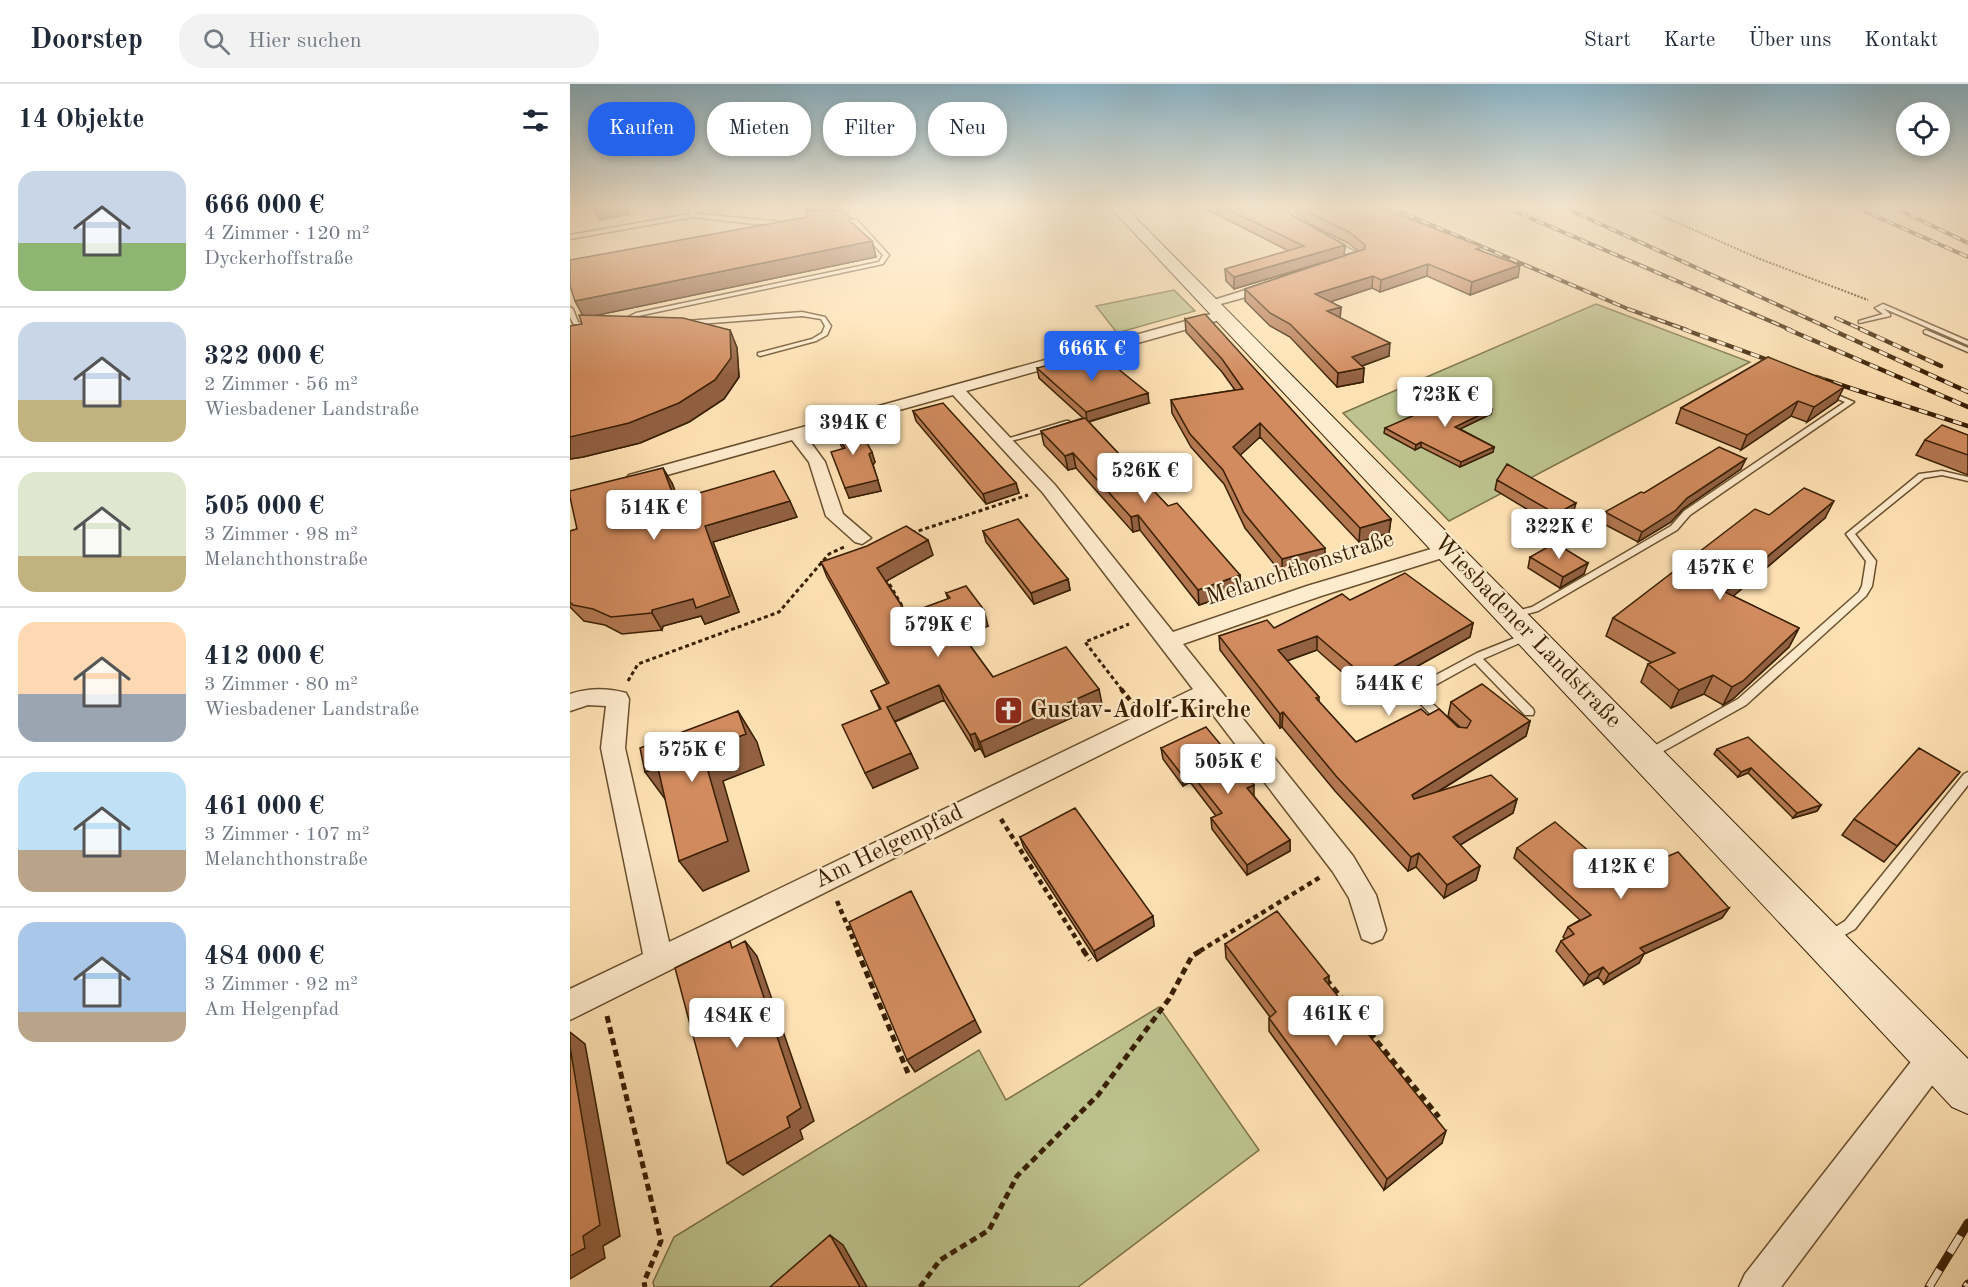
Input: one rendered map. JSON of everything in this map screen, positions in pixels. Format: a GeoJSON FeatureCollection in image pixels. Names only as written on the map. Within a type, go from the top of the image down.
{"type":"FeatureCollection","features":[{"type":"Feature","properties":{"kind":"main road","name":"Wiesbadener Landstraße"},"geometry":{"type":"LineString","coordinates":[[1172,264],[1968,1091]]}},
{"type":"Feature","properties":{"kind":"street"},"geometry":{"type":"LineString","coordinates":[[1322,270],[1340,264]]}},
{"type":"Feature","properties":{"kind":"street"},"geometry":{"type":"LineString","coordinates":[[615,485],[956,389],[1216,309],[1290,280]]}},
{"type":"Feature","properties":{"kind":"street"},"geometry":{"type":"LineString","coordinates":[[956,389],[1048,489],[1170,641],[1343,864],[1362,895],[1372,930]]}},
{"type":"Feature","properties":{"kind":"street"},"geometry":{"type":"LineString","coordinates":[[796,434],[818,462],[835,516],[862,538]]}},
{"type":"Feature","properties":{"kind":"street","name":"Melanchthonstraße"},"geometry":{"type":"LineString","coordinates":[[1170,641],[1324,587],[1448,550]]}},
{"type":"Feature","properties":{"kind":"street","name":"Am Helgenpfad"},"geometry":{"type":"LineString","coordinates":[[570,1005],[1208,691]]}},
{"type":"Feature","properties":{"kind":"street"},"geometry":{"type":"LineString","coordinates":[[570,703],[586,697],[618,699],[613,748],[659,961]]}},
{"type":"Feature","properties":{"kind":"street"},"geometry":{"type":"LineString","coordinates":[[1758,1287],[1935,1056]]}},
{"type":"Feature","properties":{"kind":"lane"},"geometry":{"type":"LineString","coordinates":[[632,326],[620,324],[636,315],[876,264]]}},
{"type":"Feature","properties":{"kind":"lane"},"geometry":{"type":"LineString","coordinates":[[1883,306],[1967,346],[1888,315],[1878,308],[1883,306]]}},
{"type":"Feature","properties":{"kind":"lane"},"geometry":{"type":"LineString","coordinates":[[570,309],[576,324],[603,326]]}},
{"type":"Feature","properties":{"kind":"lane"},"geometry":{"type":"LineString","coordinates":[[675,324],[802,314],[823,318],[828,326],[825,334],[814,340],[760,354]]}},
{"type":"Feature","properties":{"kind":"lane"},"geometry":{"type":"LineString","coordinates":[[1862,322],[1888,315]]}},
{"type":"Feature","properties":{"kind":"lane"},"geometry":{"type":"LineString","coordinates":[[1453,729],[1414,692],[1476,657],[1520,625],[1535,609],[1674,528],[1687,513],[1850,402],[1818,389]]}},
{"type":"Feature","properties":{"kind":"lane"},"geometry":{"type":"LineString","coordinates":[[1004,441],[1065,423]]}},
{"type":"Feature","properties":{"kind":"lane"},"geometry":{"type":"LineString","coordinates":[[1646,755],[1742,702],[1863,594],[1867,586],[1871,561],[1850,534],[1922,476],[1942,473],[1968,479]]}},
{"type":"Feature","properties":{"kind":"lane"},"geometry":{"type":"LineString","coordinates":[[1476,657],[1529,712]]}},
{"type":"Feature","properties":{"kind":"lane"},"geometry":{"type":"LineString","coordinates":[[1823,941],[1850,926],[1968,777]]}},
{"type":"Feature","properties":{"kind":"path"},"geometry":{"type":"LineString","coordinates":[[1773,264],[1883,306]]}},
{"type":"Feature","properties":{"kind":"path"},"geometry":{"type":"LineString","coordinates":[[618,699],[638,664],[779,612],[829,554],[862,538],[911,533],[1048,489]]}},
{"type":"Feature","properties":{"kind":"path"},"geometry":{"type":"LineString","coordinates":[[885,576],[912,623]]}},
{"type":"Feature","properties":{"kind":"path"},"geometry":{"type":"LineString","coordinates":[[1146,720],[1085,642],[1149,616]]}},
{"type":"Feature","properties":{"kind":"path"},"geometry":{"type":"LineString","coordinates":[[988,798],[1090,960]]}},
{"type":"Feature","properties":{"kind":"path"},"geometry":{"type":"LineString","coordinates":[[920,1287],[940,1260],[989,1230],[1017,1176],[1098,1095],[1169,999],[1192,956],[1343,864]]}},
{"type":"Feature","properties":{"kind":"path"},"geometry":{"type":"LineString","coordinates":[[827,878],[908,1073]]}},
{"type":"Feature","properties":{"kind":"path"},"geometry":{"type":"LineString","coordinates":[[1268,909],[1276,918]]}},
{"type":"Feature","properties":{"kind":"path"},"geometry":{"type":"LineString","coordinates":[[1320,972],[1439,1117]]}},
{"type":"Feature","properties":{"kind":"path"},"geometry":{"type":"LineString","coordinates":[[602,990],[661,1241],[644,1282],[645,1287]]}},
{"type":"Feature","properties":{"kind":"green space"},"geometry":{"type":"Polygon","coordinates":[[[1174,290],[1195,311],[1117,333],[1096,306],[1174,290]]]}},
{"type":"Feature","properties":{"kind":"green space"},"geometry":{"type":"Polygon","coordinates":[[[1596,304],[1750,362],[1449,521],[1343,413],[1596,304]]]}},
{"type":"Feature","properties":{"kind":"green space"},"geometry":{"type":"Polygon","coordinates":[[[1159,1007],[1259,1150],[1078,1287],[654,1287],[653,1282],[674,1237],[979,1050],[1006,1100],[1159,1007]]]}},
{"type":"Feature","properties":{"kind":"building"},"geometry":{"type":"Polygon","coordinates":[[[570,264],[757,264],[575,301],[570,286],[570,264]]]}},
{"type":"Feature","properties":{"kind":"building"},"geometry":{"type":"Polygon","coordinates":[[[1242,264],[1279,264],[1234,277],[1225,269],[1242,264]]]}},
{"type":"Feature","properties":{"kind":"building"},"geometry":{"type":"Polygon","coordinates":[[[1320,264],[1428,264],[1381,280],[1373,276],[1315,294],[1341,307],[1327,311],[1390,343],[1352,357],[1364,368],[1338,373],[1290,324],[1270,313],[1245,289],[1320,264]]]}},
{"type":"Feature","properties":{"kind":"building"},"geometry":{"type":"Polygon","coordinates":[[[1428,264],[1520,265],[1472,282],[1428,264]]]}},
{"type":"Feature","properties":{"kind":"building"},"geometry":{"type":"Polygon","coordinates":[[[1205,314],[1391,519],[1360,528],[1260,423],[1233,447],[1325,548],[1282,559],[1244,513],[1223,470],[1190,434],[1171,400],[1243,389],[1222,359],[1185,319],[1205,314]]]}},
{"type":"Feature","properties":{"kind":"building"},"geometry":{"type":"Polygon","coordinates":[[[579,315],[683,318],[730,330],[731,358],[715,380],[679,403],[629,423],[570,437],[570,326],[582,324],[579,315]]]}},
{"type":"Feature","properties":{"kind":"building"},"geometry":{"type":"Polygon","coordinates":[[[1097,352],[1148,393],[1086,412],[1037,368],[1097,352]]]}},
{"type":"Feature","properties":{"kind":"building"},"geometry":{"type":"Polygon","coordinates":[[[1768,357],[1844,387],[1814,407],[1798,401],[1747,435],[1681,408],[1768,357]]]}},
{"type":"Feature","properties":{"kind":"building"},"geometry":{"type":"Polygon","coordinates":[[[1464,393],[1492,409],[1455,427],[1494,447],[1461,462],[1421,442],[1416,445],[1385,428],[1464,393]]]}},
{"type":"Feature","properties":{"kind":"building"},"geometry":{"type":"Polygon","coordinates":[[[943,403],[1016,483],[983,494],[913,411],[943,403]]]}},
{"type":"Feature","properties":{"kind":"building"},"geometry":{"type":"Polygon","coordinates":[[[1085,418],[1168,506],[1177,503],[1240,575],[1198,590],[1138,515],[1131,517],[1073,453],[1065,456],[1041,431],[1085,418]]]}},
{"type":"Feature","properties":{"kind":"building"},"geometry":{"type":"Polygon","coordinates":[[[854,420],[872,452],[869,454],[878,480],[845,488],[831,452],[845,448],[832,426],[854,420]]]}},
{"type":"Feature","properties":{"kind":"building"},"geometry":{"type":"Polygon","coordinates":[[[1942,425],[1968,435],[1968,455],[1925,440],[1942,425]]]}},
{"type":"Feature","properties":{"kind":"building"},"geometry":{"type":"Polygon","coordinates":[[[1719,447],[1746,459],[1687,498],[1675,511],[1642,532],[1605,512],[1641,492],[1644,493],[1719,447]]]}},
{"type":"Feature","properties":{"kind":"building"},"geometry":{"type":"Polygon","coordinates":[[[1507,464],[1576,503],[1556,514],[1497,480],[1507,464]]]}},
{"type":"Feature","properties":{"kind":"building"},"geometry":{"type":"Polygon","coordinates":[[[663,468],[675,500],[774,471],[790,501],[705,526],[730,596],[696,608],[693,599],[652,610],[652,613],[611,617],[593,609],[573,605],[570,602],[570,531],[577,529],[570,491],[663,468]]]}},
{"type":"Feature","properties":{"kind":"building"},"geometry":{"type":"Polygon","coordinates":[[[1804,488],[1834,501],[1725,592],[1799,628],[1743,681],[1732,687],[1713,675],[1679,690],[1648,664],[1675,653],[1613,618],[1755,509],[1769,515],[1804,488]]]}},
{"type":"Feature","properties":{"kind":"building"},"geometry":{"type":"Polygon","coordinates":[[[1018,519],[1068,579],[1031,593],[983,531],[1018,519]]]}},
{"type":"Feature","properties":{"kind":"building"},"geometry":{"type":"Polygon","coordinates":[[[906,526],[928,540],[877,568],[907,614],[950,598],[946,593],[966,586],[984,610],[953,622],[993,677],[1066,647],[1099,689],[980,742],[975,733],[970,735],[939,685],[887,707],[911,753],[865,773],[842,725],[881,709],[871,691],[889,683],[821,562],[867,546],[906,526]]]}},
{"type":"Feature","properties":{"kind":"building"},"geometry":{"type":"Polygon","coordinates":[[[1555,543],[1588,563],[1563,577],[1530,557],[1555,543]]]}},
{"type":"Feature","properties":{"kind":"building"},"geometry":{"type":"Polygon","coordinates":[[[1405,573],[1473,623],[1369,680],[1317,636],[1278,650],[1319,697],[1316,698],[1356,742],[1421,709],[1428,715],[1439,709],[1458,727],[1467,728],[1471,721],[1451,702],[1482,684],[1530,721],[1412,795],[1414,799],[1491,775],[1517,799],[1453,837],[1480,866],[1447,885],[1419,853],[1411,857],[1336,776],[1283,712],[1280,714],[1219,636],[1267,620],[1274,628],[1342,594],[1350,600],[1405,573]]]}},
{"type":"Feature","properties":{"kind":"building"},"geometry":{"type":"Polygon","coordinates":[[[738,711],[746,734],[702,750],[728,841],[679,861],[658,768],[645,772],[640,748],[738,711]]]}},
{"type":"Feature","properties":{"kind":"building"},"geometry":{"type":"Polygon","coordinates":[[[1206,727],[1254,785],[1247,788],[1290,840],[1247,865],[1211,818],[1222,813],[1189,771],[1182,775],[1161,748],[1206,727]]]}},
{"type":"Feature","properties":{"kind":"building"},"geometry":{"type":"Polygon","coordinates":[[[1748,737],[1821,805],[1797,813],[1751,768],[1741,772],[1717,749],[1748,737]]]}},
{"type":"Feature","properties":{"kind":"building"},"geometry":{"type":"Polygon","coordinates":[[[1919,748],[1960,772],[1897,846],[1854,819],[1919,748]]]}},
{"type":"Feature","properties":{"kind":"building"},"geometry":{"type":"Polygon","coordinates":[[[1075,808],[1153,916],[1094,951],[1020,837],[1075,808]]]}},
{"type":"Feature","properties":{"kind":"building"},"geometry":{"type":"Polygon","coordinates":[[[1555,822],[1619,877],[1678,852],[1729,908],[1640,948],[1645,953],[1609,974],[1603,967],[1589,975],[1561,941],[1574,934],[1568,927],[1591,915],[1517,848],[1555,822]]]}},
{"type":"Feature","properties":{"kind":"building"},"geometry":{"type":"Polygon","coordinates":[[[911,891],[975,1020],[907,1060],[849,922],[911,891]]]}},
{"type":"Feature","properties":{"kind":"building"},"geometry":{"type":"Polygon","coordinates":[[[1277,911],[1329,976],[1324,979],[1446,1131],[1387,1179],[1269,1018],[1276,1012],[1225,944],[1277,911]]]}},
{"type":"Feature","properties":{"kind":"building"},"geometry":{"type":"Polygon","coordinates":[[[730,941],[732,948],[745,941],[801,1108],[787,1117],[790,1127],[727,1163],[675,968],[730,941]]]}},
{"type":"Feature","properties":{"kind":"building"},"geometry":{"type":"Polygon","coordinates":[[[570,1047],[600,1225],[583,1236],[585,1248],[570,1256],[570,1047]]]}},
{"type":"Feature","properties":{"kind":"building"},"geometry":{"type":"Polygon","coordinates":[[[830,1235],[860,1287],[770,1287],[830,1235]]]}},
{"type":"Feature","properties":{"kind":"railway"},"geometry":{"type":"LineString","coordinates":[[1523,264],[1628,309],[1687,330]]}},
{"type":"Feature","properties":{"kind":"railway"},"geometry":{"type":"LineString","coordinates":[[1638,264],[1791,330]]}},
{"type":"Feature","properties":{"kind":"railway"},"geometry":{"type":"LineString","coordinates":[[1688,264],[1833,330]]}},
{"type":"Feature","properties":{"kind":"railway"},"geometry":{"type":"LineString","coordinates":[[1836,318],[1863,330]]}},
{"type":"Feature","properties":{"kind":"railway"},"geometry":{"type":"LineString","coordinates":[[1683,329],[1779,364]]}},
{"type":"Feature","properties":{"kind":"railway"},"geometry":{"type":"LineString","coordinates":[[1787,329],[1968,407]]}},
{"type":"Feature","properties":{"kind":"railway"},"geometry":{"type":"LineString","coordinates":[[1830,329],[1968,392]]}},
{"type":"Feature","properties":{"kind":"railway"},"geometry":{"type":"LineString","coordinates":[[1860,329],[1941,366]]}},
{"type":"Feature","properties":{"kind":"railway"},"geometry":{"type":"LineString","coordinates":[[1816,377],[1968,426]]}},
{"type":"Feature","properties":{"kind":"railway"},"geometry":{"type":"LineString","coordinates":[[1929,1287],[1968,1223]]}},
{"type":"Feature","properties":{"kind":"place","name":"Gustav-Adolf-Kirche"},"geometry":{"type":"Point","coordinates":[1009,711]}}]}
